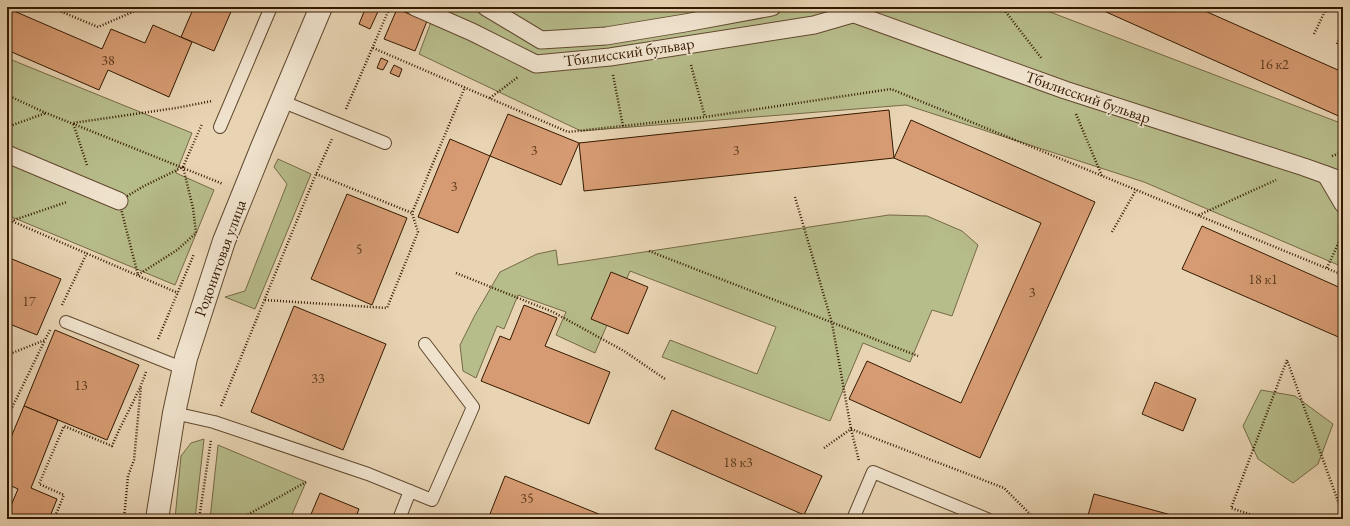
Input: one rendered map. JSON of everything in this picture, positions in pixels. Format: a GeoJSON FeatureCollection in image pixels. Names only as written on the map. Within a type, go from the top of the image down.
{"type":"FeatureCollection","features":[{"type":"Feature","properties":{"kind":"street","name":"Родонитовая улица"},"geometry":{"type":"LineString","coordinates":[[157,519],[182,368],[224,240],[321,7]]}},
{"type":"Feature","properties":{"kind":"street"},"geometry":{"type":"LineString","coordinates":[[415,7],[472,32],[536,64]]}},
{"type":"Feature","properties":{"kind":"street","name":"Тбилисский бульвар"},"geometry":{"type":"LineString","coordinates":[[486,7],[541,40],[606,36],[772,7]]}},
{"type":"Feature","properties":{"kind":"street","name":"Тбилисский бульвар"},"geometry":{"type":"LineString","coordinates":[[835,7],[1065,90],[1343,181]]}},
{"type":"Feature","properties":{"kind":"street","name":"Тбилисский бульвар"},"geometry":{"type":"LineString","coordinates":[[536,64],[610,57],[814,25],[852,14]]}},
{"type":"Feature","properties":{"kind":"street"},"geometry":{"type":"LineString","coordinates":[[7,154],[119,201]]}},
{"type":"Feature","properties":{"kind":"street"},"geometry":{"type":"LineString","coordinates":[[1326,175],[1343,204]]}},
{"type":"Feature","properties":{"kind":"lane"},"geometry":{"type":"LineString","coordinates":[[222,122],[271,7]]}},
{"type":"Feature","properties":{"kind":"lane"},"geometry":{"type":"LineString","coordinates":[[281,101],[385,143]]}},
{"type":"Feature","properties":{"kind":"lane"},"geometry":{"type":"LineString","coordinates":[[66,322],[182,368]]}},
{"type":"Feature","properties":{"kind":"lane"},"geometry":{"type":"LineString","coordinates":[[174,413],[214,422],[368,474],[432,500],[473,408],[425,344]]}},
{"type":"Feature","properties":{"kind":"lane"},"geometry":{"type":"LineString","coordinates":[[853,519],[873,472],[987,519]]}},
{"type":"Feature","properties":{"kind":"lane"},"geometry":{"type":"LineString","coordinates":[[399,519],[410,492]]}},
{"type":"Feature","properties":{"kind":"path"},"geometry":{"type":"LineString","coordinates":[[50,7],[98,27],[144,7]]}},
{"type":"Feature","properties":{"kind":"path"},"geometry":{"type":"LineString","coordinates":[[199,519],[208,452],[214,422],[316,174],[390,7]]}},
{"type":"Feature","properties":{"kind":"path"},"geometry":{"type":"LineString","coordinates":[[1314,34],[1327,7]]}},
{"type":"Feature","properties":{"kind":"path"},"geometry":{"type":"LineString","coordinates":[[1338,44],[1343,32]]}},
{"type":"Feature","properties":{"kind":"path"},"geometry":{"type":"LineString","coordinates":[[373,48],[568,132],[705,117],[891,89],[1343,275]]}},
{"type":"Feature","properties":{"kind":"path"},"geometry":{"type":"LineString","coordinates":[[610,57],[622,126]]}},
{"type":"Feature","properties":{"kind":"path"},"geometry":{"type":"LineString","coordinates":[[490,98],[536,64]]}},
{"type":"Feature","properties":{"kind":"path"},"geometry":{"type":"LineString","coordinates":[[265,300],[387,308],[418,232],[412,213],[466,87]]}},
{"type":"Feature","properties":{"kind":"path"},"geometry":{"type":"LineString","coordinates":[[7,95],[46,113],[223,184]]}},
{"type":"Feature","properties":{"kind":"path"},"geometry":{"type":"LineString","coordinates":[[209,108],[215,95]]}},
{"type":"Feature","properties":{"kind":"path"},"geometry":{"type":"LineString","coordinates":[[212,101],[222,122]]}},
{"type":"Feature","properties":{"kind":"path"},"geometry":{"type":"LineString","coordinates":[[73,123],[176,108],[212,101]]}},
{"type":"Feature","properties":{"kind":"path"},"geometry":{"type":"LineString","coordinates":[[7,127],[46,113]]}},
{"type":"Feature","properties":{"kind":"path"},"geometry":{"type":"LineString","coordinates":[[138,275],[177,250],[196,233],[193,208],[183,167],[203,121]]}},
{"type":"Feature","properties":{"kind":"path"},"geometry":{"type":"LineString","coordinates":[[11,220],[96,192],[73,123]]}},
{"type":"Feature","properties":{"kind":"path"},"geometry":{"type":"LineString","coordinates":[[138,275],[119,201],[144,186],[183,167]]}},
{"type":"Feature","properties":{"kind":"path"},"geometry":{"type":"LineString","coordinates":[[1198,216],[1304,167]]}},
{"type":"Feature","properties":{"kind":"path"},"geometry":{"type":"LineString","coordinates":[[316,174],[412,213]]}},
{"type":"Feature","properties":{"kind":"path"},"geometry":{"type":"LineString","coordinates":[[220,190],[226,177]]}},
{"type":"Feature","properties":{"kind":"path"},"geometry":{"type":"LineString","coordinates":[[1112,232],[1136,190]]}},
{"type":"Feature","properties":{"kind":"path"},"geometry":{"type":"LineString","coordinates":[[796,197],[832,323],[851,429],[859,464]]}},
{"type":"Feature","properties":{"kind":"path"},"geometry":{"type":"LineString","coordinates":[[7,219],[178,293]]}},
{"type":"Feature","properties":{"kind":"path"},"geometry":{"type":"LineString","coordinates":[[1327,268],[1343,233]]}},
{"type":"Feature","properties":{"kind":"path"},"geometry":{"type":"LineString","coordinates":[[54,519],[64,495],[39,484],[64,426],[112,446],[142,384],[151,356],[196,250]]}},
{"type":"Feature","properties":{"kind":"path"},"geometry":{"type":"LineString","coordinates":[[649,251],[918,356]]}},
{"type":"Feature","properties":{"kind":"path"},"geometry":{"type":"LineString","coordinates":[[456,273],[553,312],[624,351],[665,379]]}},
{"type":"Feature","properties":{"kind":"path"},"geometry":{"type":"LineString","coordinates":[[7,418],[45,340]]}},
{"type":"Feature","properties":{"kind":"path"},"geometry":{"type":"LineString","coordinates":[[1264,519],[1231,508],[1287,360],[1343,515]]}},
{"type":"Feature","properties":{"kind":"path"},"geometry":{"type":"LineString","coordinates":[[124,519],[128,476],[134,460],[142,384]]}},
{"type":"Feature","properties":{"kind":"path"},"geometry":{"type":"LineString","coordinates":[[824,448],[851,429]]}},
{"type":"Feature","properties":{"kind":"path"},"geometry":{"type":"LineString","coordinates":[[851,429],[1004,488],[1035,519]]}},
{"type":"Feature","properties":{"kind":"path"},"geometry":{"type":"LineString","coordinates":[[240,519],[306,482]]}},
{"type":"Feature","properties":{"kind":"green space"},"geometry":{"type":"Polygon","coordinates":[[[402,7],[1037,7],[1343,124],[1343,267],[1144,182],[906,105],[581,131],[419,54],[431,22],[401,10],[402,7]]]}},
{"type":"Feature","properties":{"kind":"green space"},"geometry":{"type":"Polygon","coordinates":[[[7,58],[192,133],[176,173],[214,190],[175,285],[7,215],[7,58]]]}},
{"type":"Feature","properties":{"kind":"green space"},"geometry":{"type":"Polygon","coordinates":[[[278,159],[311,174],[255,309],[225,297],[245,291],[287,184],[274,167],[278,159]]]}},
{"type":"Feature","properties":{"kind":"green space"},"geometry":{"type":"Polygon","coordinates":[[[889,215],[927,216],[962,231],[978,245],[952,316],[932,310],[910,362],[863,343],[830,421],[662,357],[670,340],[757,374],[776,327],[630,271],[595,353],[556,335],[566,312],[518,295],[504,329],[497,326],[476,378],[463,371],[460,345],[475,315],[500,272],[537,254],[556,250],[558,265],[889,215]]]}},
{"type":"Feature","properties":{"kind":"green space"},"geometry":{"type":"Polygon","coordinates":[[[1261,390],[1295,396],[1333,424],[1318,464],[1293,483],[1258,459],[1243,426],[1261,390]]]}},
{"type":"Feature","properties":{"kind":"green space"},"geometry":{"type":"Polygon","coordinates":[[[204,439],[195,519],[175,519],[181,456],[191,443],[204,439]]]}},
{"type":"Feature","properties":{"kind":"green space"},"geometry":{"type":"Polygon","coordinates":[[[218,445],[306,482],[290,519],[210,519],[218,445]]]}},
{"type":"Feature","properties":{"kind":"building"},"geometry":{"type":"Polygon","coordinates":[[[194,7],[233,7],[214,51],[181,37],[194,7]]]}},
{"type":"Feature","properties":{"kind":"building"},"geometry":{"type":"Polygon","coordinates":[[[366,7],[380,7],[370,29],[359,24],[366,7]]]}},
{"type":"Feature","properties":{"kind":"building"},"geometry":{"type":"Polygon","coordinates":[[[1095,7],[1196,7],[1338,70],[1343,58],[1343,118],[1095,7]]]}},
{"type":"Feature","properties":{"kind":"building"},"geometry":{"type":"Polygon","coordinates":[[[7,8],[102,49],[111,29],[145,43],[153,25],[192,42],[169,97],[108,70],[99,90],[7,50],[7,8]]]}},
{"type":"Feature","properties":{"kind":"building"},"geometry":{"type":"Polygon","coordinates":[[[397,9],[427,21],[415,51],[384,39],[397,9]]]}},
{"type":"Feature","properties":{"kind":"building"},"geometry":{"type":"Polygon","coordinates":[[[381,58],[388,61],[383,70],[377,68],[381,58]]]}},
{"type":"Feature","properties":{"kind":"building"},"geometry":{"type":"Polygon","coordinates":[[[394,65],[402,69],[399,77],[390,73],[394,65]]]}},
{"type":"Feature","properties":{"kind":"building"},"geometry":{"type":"Polygon","coordinates":[[[889,110],[894,158],[584,191],[579,143],[889,110]]]}},
{"type":"Feature","properties":{"kind":"building"},"geometry":{"type":"Polygon","coordinates":[[[508,114],[579,143],[561,185],[490,156],[508,114]]]}},
{"type":"Feature","properties":{"kind":"building"},"geometry":{"type":"Polygon","coordinates":[[[911,120],[1095,202],[980,458],[849,399],[867,361],[961,403],[1041,223],[894,158],[911,120]]]}},
{"type":"Feature","properties":{"kind":"building"},"geometry":{"type":"Polygon","coordinates":[[[450,139],[490,156],[458,233],[418,217],[450,139]]]}},
{"type":"Feature","properties":{"kind":"building"},"geometry":{"type":"Polygon","coordinates":[[[347,194],[407,218],[372,305],[311,279],[347,194]]]}},
{"type":"Feature","properties":{"kind":"building"},"geometry":{"type":"Polygon","coordinates":[[[1202,226],[1343,289],[1343,339],[1182,269],[1202,226]]]}},
{"type":"Feature","properties":{"kind":"building"},"geometry":{"type":"Polygon","coordinates":[[[7,257],[61,279],[37,335],[7,323],[7,257]]]}},
{"type":"Feature","properties":{"kind":"building"},"geometry":{"type":"Polygon","coordinates":[[[611,272],[648,287],[628,334],[591,319],[611,272]]]}},
{"type":"Feature","properties":{"kind":"building"},"geometry":{"type":"Polygon","coordinates":[[[524,305],[557,318],[545,346],[610,372],[589,424],[481,381],[500,336],[510,340],[524,305]]]}},
{"type":"Feature","properties":{"kind":"building"},"geometry":{"type":"Polygon","coordinates":[[[294,306],[386,344],[343,450],[251,412],[294,306]]]}},
{"type":"Feature","properties":{"kind":"building"},"geometry":{"type":"Polygon","coordinates":[[[55,330],[139,365],[107,440],[24,406],[55,330]]]}},
{"type":"Feature","properties":{"kind":"building"},"geometry":{"type":"Polygon","coordinates":[[[1155,382],[1196,399],[1183,431],[1142,414],[1155,382]]]}},
{"type":"Feature","properties":{"kind":"building"},"geometry":{"type":"Polygon","coordinates":[[[24,406],[58,420],[31,488],[57,499],[49,519],[7,519],[7,515],[18,489],[7,484],[7,447],[24,406]]]}},
{"type":"Feature","properties":{"kind":"building"},"geometry":{"type":"Polygon","coordinates":[[[672,410],[822,476],[804,515],[655,449],[672,410]]]}},
{"type":"Feature","properties":{"kind":"building"},"geometry":{"type":"Polygon","coordinates":[[[505,476],[611,519],[488,519],[505,476]]]}},
{"type":"Feature","properties":{"kind":"building"},"geometry":{"type":"Polygon","coordinates":[[[320,493],[359,509],[355,519],[309,519],[320,493]]]}},
{"type":"Feature","properties":{"kind":"building"},"geometry":{"type":"Polygon","coordinates":[[[1094,494],[1186,519],[1087,519],[1094,494]]]}}]}
